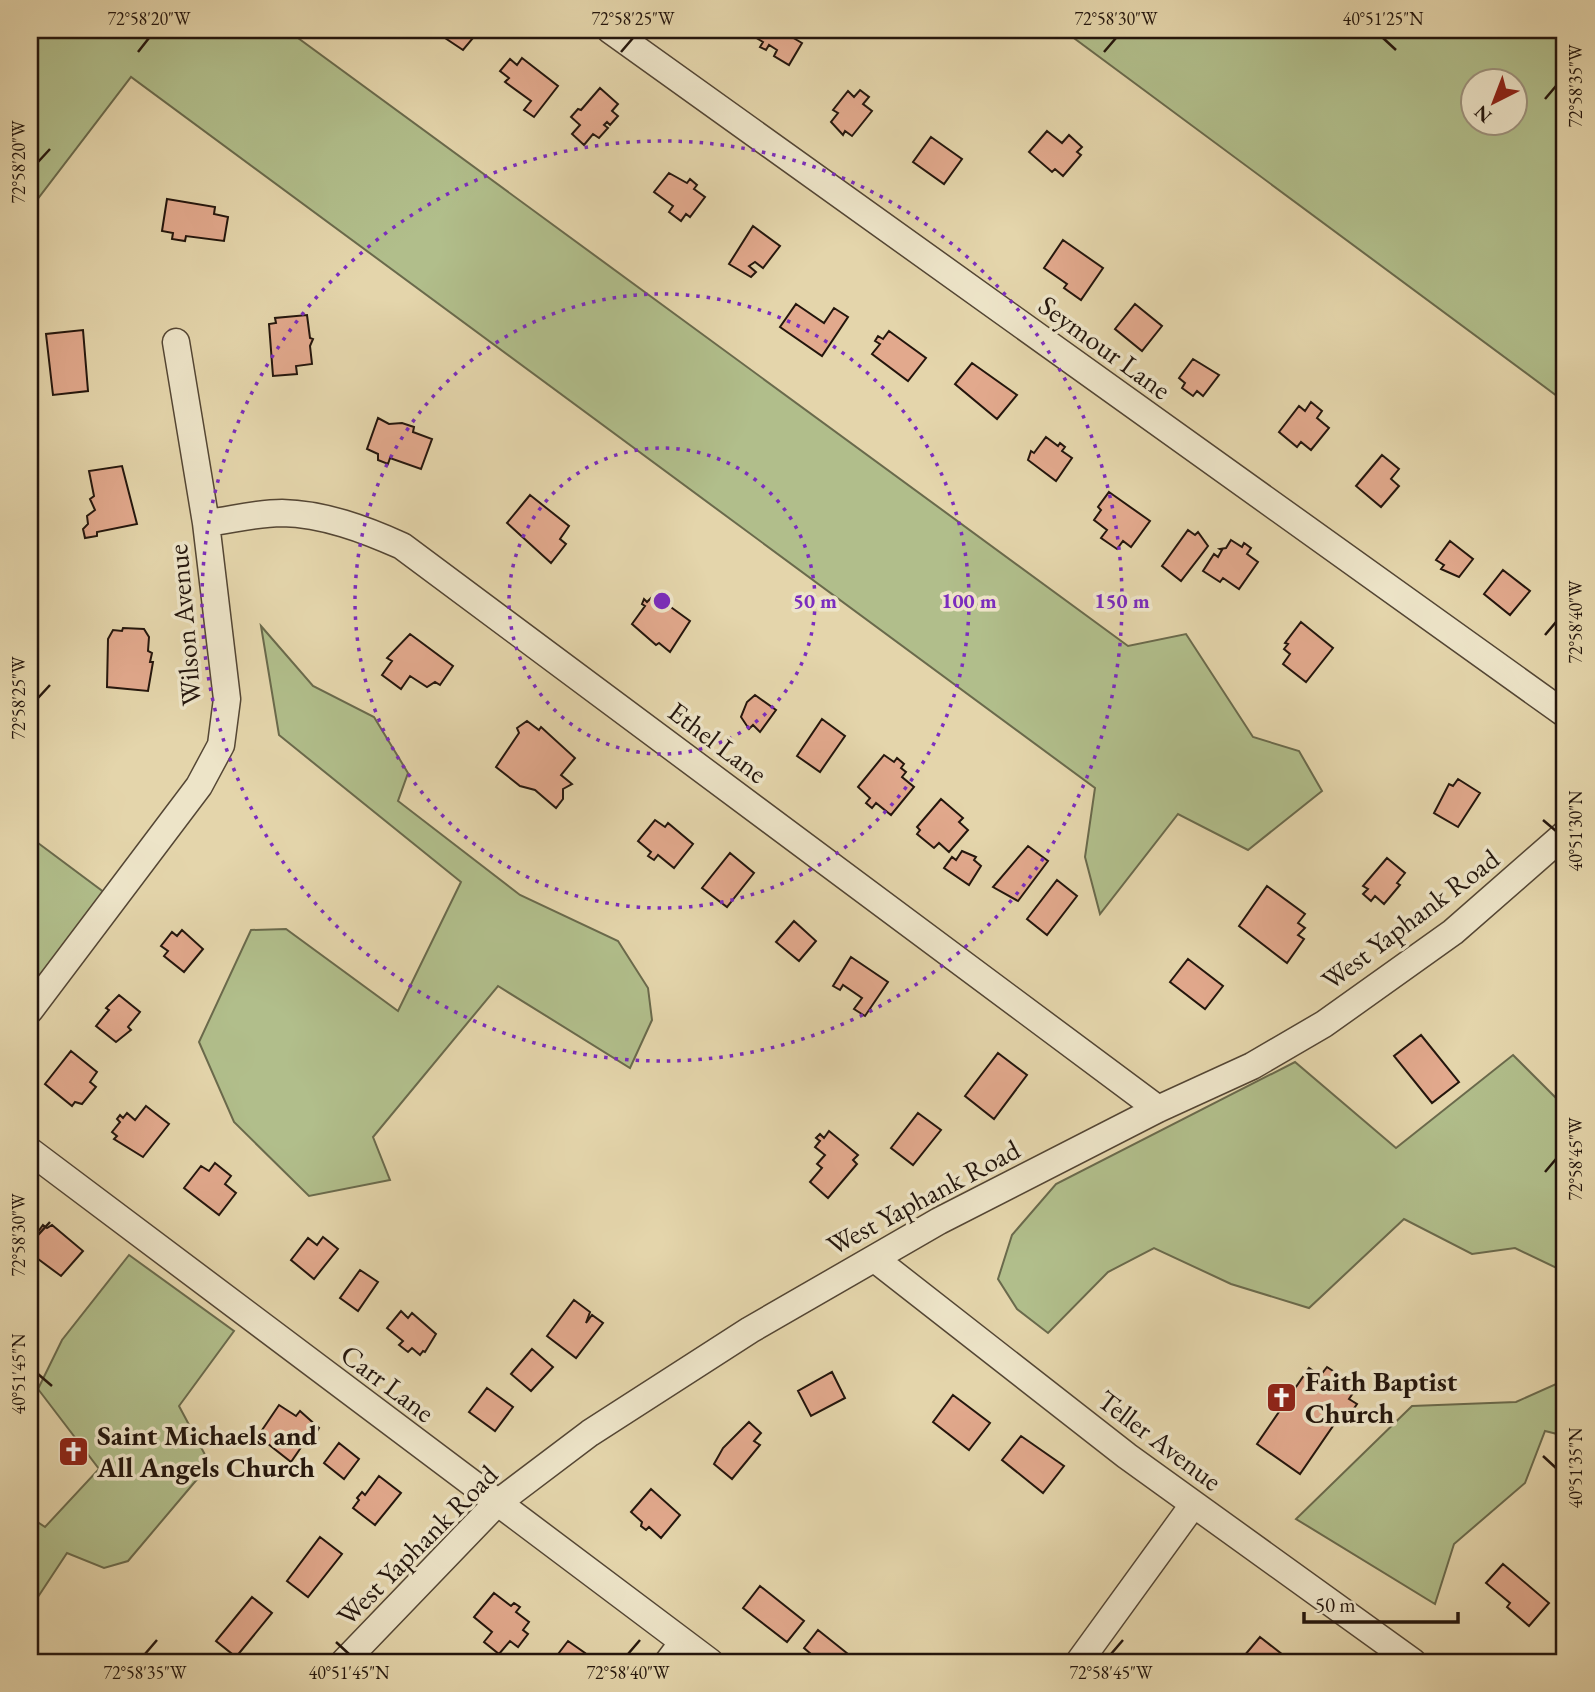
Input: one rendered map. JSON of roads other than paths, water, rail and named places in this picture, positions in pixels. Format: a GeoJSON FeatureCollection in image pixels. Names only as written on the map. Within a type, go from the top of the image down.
{"type":"FeatureCollection","features":[{"type":"Feature","properties":{"kind":"street","name":"Seymour Lane"},"geometry":{"type":"LineString","coordinates":[[610,30],[1565,713]]}},
{"type":"Feature","properties":{"kind":"street","name":"Wilson Avenue"},"geometry":{"type":"LineString","coordinates":[[30,1010],[198,786],[221,745],[227,699],[206,523],[176,342]]}},
{"type":"Feature","properties":{"kind":"street","name":"Ethel Lane"},"geometry":{"type":"LineString","coordinates":[[206,523],[281,513],[318,517],[361,527],[402,546],[1158,1108]]}},
{"type":"Feature","properties":{"kind":"street","name":"West Yaphank Road"},"geometry":{"type":"LineString","coordinates":[[344,1662],[496,1504],[590,1433],[750,1330],[939,1220],[1158,1108],[1252,1066],[1324,1024],[1453,932],[1565,834]]}},
{"type":"Feature","properties":{"kind":"street","name":"Carr Lane"},"geometry":{"type":"LineString","coordinates":[[30,1151],[496,1504],[676,1652],[710,1662]]}},
{"type":"Feature","properties":{"kind":"street","name":"Teller Avenue"},"geometry":{"type":"LineString","coordinates":[[875,1259],[1193,1505],[1413,1662]]}},
{"type":"Feature","properties":{"kind":"street"},"geometry":{"type":"LineString","coordinates":[[1079,1662],[1193,1505]]}},
{"type":"Feature","properties":{"kind":"place","name":"Faith Baptist Church"},"geometry":{"type":"Point","coordinates":[1282,1397]}},
{"type":"Feature","properties":{"kind":"place","name":"Saint Michaels and All Angels Church"},"geometry":{"type":"Point","coordinates":[74,1451]}}]}
